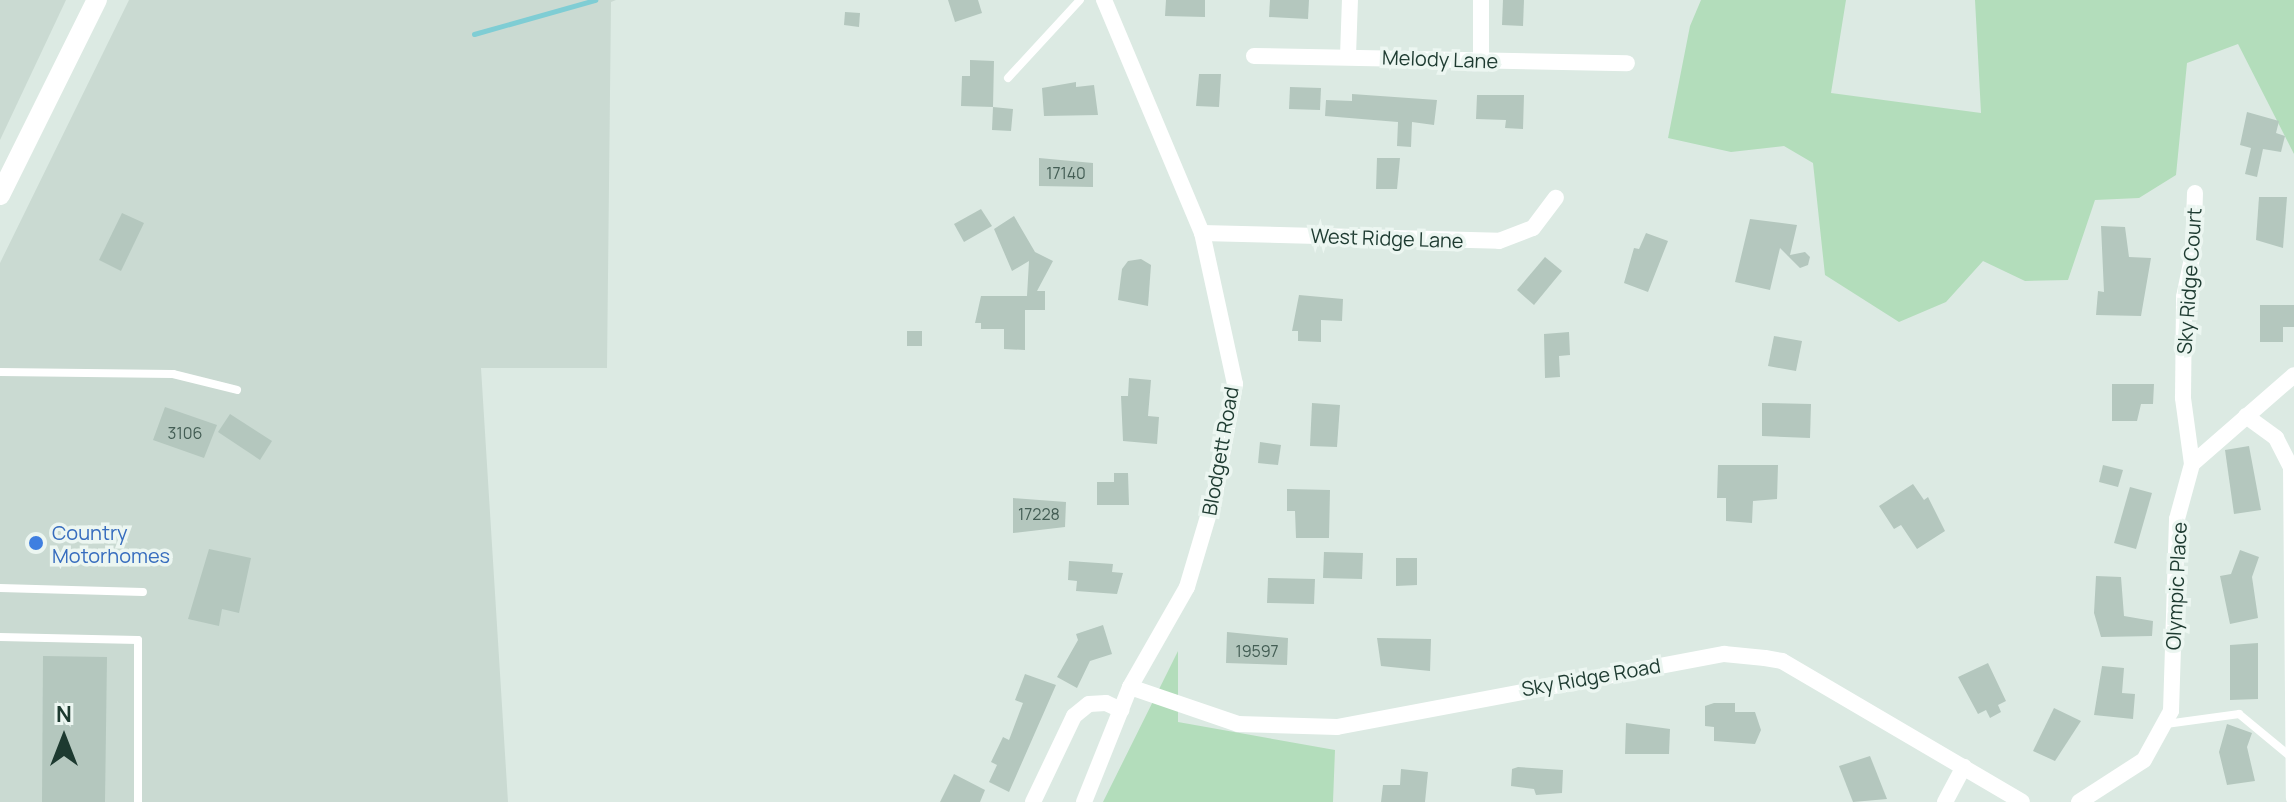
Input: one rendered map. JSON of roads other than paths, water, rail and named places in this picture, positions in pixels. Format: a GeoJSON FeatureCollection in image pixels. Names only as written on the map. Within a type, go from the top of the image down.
{"type":"FeatureCollection","features":[{"type":"Feature","properties":{"kind":"street"},"geometry":{"type":"LineString","coordinates":[[0,195],[97,0]]}},
{"type":"Feature","properties":{"kind":"street","name":"Blodgett Road"},"geometry":{"type":"LineString","coordinates":[[1084,802],[1130,687],[1195,564],[1215,493],[1235,384],[1202,233],[1104,0]]}},
{"type":"Feature","properties":{"kind":"street"},"geometry":{"type":"LineString","coordinates":[[1348,56],[1350,0]]}},
{"type":"Feature","properties":{"kind":"street"},"geometry":{"type":"LineString","coordinates":[[1481,0],[1481,61]]}},
{"type":"Feature","properties":{"kind":"street","name":"Melody Lane"},"geometry":{"type":"LineString","coordinates":[[1254,56],[1627,63]]}},
{"type":"Feature","properties":{"kind":"street","name":"Sky Ridge Court"},"geometry":{"type":"LineString","coordinates":[[2192,464],[2183,398],[2184,311],[2195,193]]}},
{"type":"Feature","properties":{"kind":"street","name":"West Ridge Lane"},"geometry":{"type":"LineString","coordinates":[[1202,233],[1499,241],[1533,228],[1556,198]]}},
{"type":"Feature","properties":{"kind":"street"},"geometry":{"type":"LineString","coordinates":[[2192,464],[2294,375]]}},
{"type":"Feature","properties":{"kind":"street"},"geometry":{"type":"LineString","coordinates":[[2246,416],[2276,438],[2291,467],[2291,757],[2294,798]]}},
{"type":"Feature","properties":{"kind":"street","name":"Olympic Place"},"geometry":{"type":"LineString","coordinates":[[2079,802],[2144,760],[2171,711],[2177,519],[2192,464]]}},
{"type":"Feature","properties":{"kind":"street","name":"Sky Ridge Road"},"geometry":{"type":"LineString","coordinates":[[1130,687],[1238,724],[1337,727],[1724,654],[1782,661],[2022,802]]}},
{"type":"Feature","properties":{"kind":"street"},"geometry":{"type":"LineString","coordinates":[[1033,802],[1074,716],[1089,704],[1106,703],[1121,710]]}},
{"type":"Feature","properties":{"kind":"street"},"geometry":{"type":"LineString","coordinates":[[1945,802],[1964,767]]}},
{"type":"Feature","properties":{"kind":"lane"},"geometry":{"type":"LineString","coordinates":[[1008,78],[1080,0]]}},
{"type":"Feature","properties":{"kind":"lane"},"geometry":{"type":"LineString","coordinates":[[0,372],[173,374],[237,390]]}},
{"type":"Feature","properties":{"kind":"lane"},"geometry":{"type":"LineString","coordinates":[[0,588],[143,592]]}},
{"type":"Feature","properties":{"kind":"lane"},"geometry":{"type":"LineString","coordinates":[[0,637],[138,640],[138,802]]}},
{"type":"Feature","properties":{"kind":"lane"},"geometry":{"type":"LineString","coordinates":[[2165,724],[2239,714],[2291,757]]}},
{"type":"Feature","properties":{"kind":"waterway"},"geometry":{"type":"LineString","coordinates":[[474,34],[595,0]]}},
{"type":"Feature","properties":{"kind":"place","name":"Country Motorhomes"},"geometry":{"type":"Point","coordinates":[36,543]}}]}
